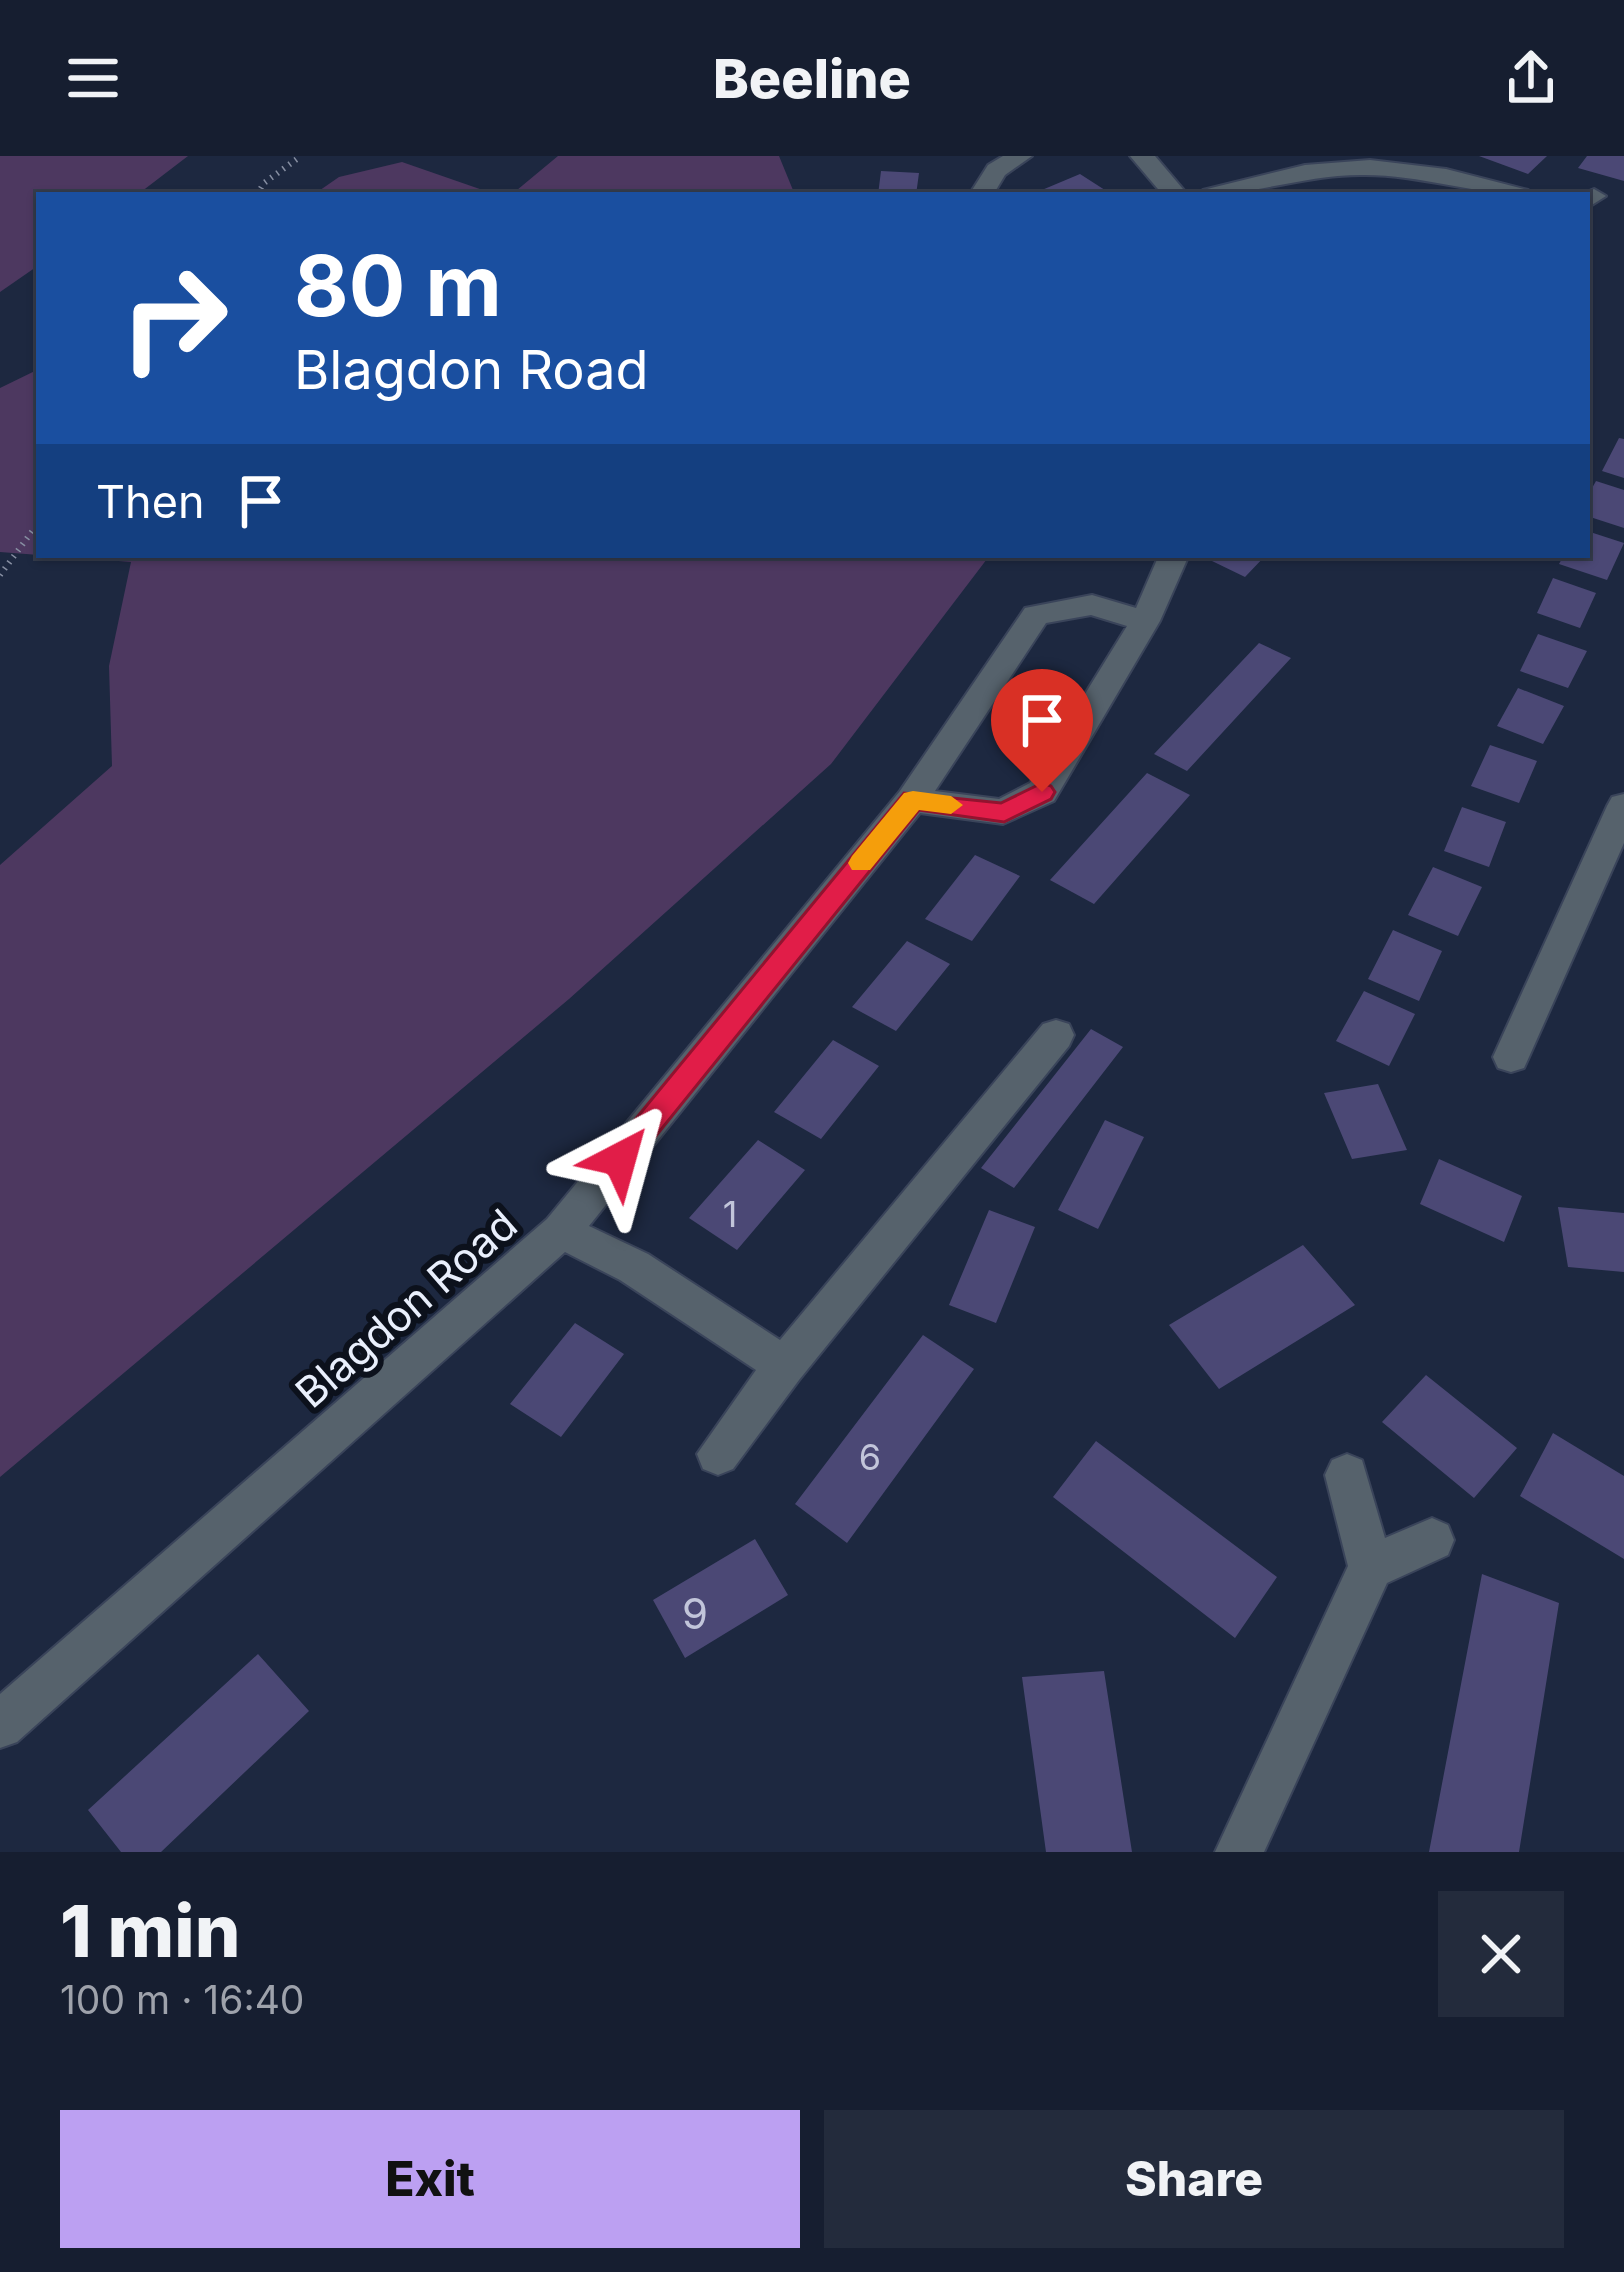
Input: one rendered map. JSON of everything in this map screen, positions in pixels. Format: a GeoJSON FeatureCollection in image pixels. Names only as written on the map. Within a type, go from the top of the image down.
{"type":"FeatureCollection","features":[{"type":"Feature","properties":{"kind":"street"},"geometry":{"type":"LineString","coordinates":[[983,192],[996,170],[1020,156]]}},
{"type":"Feature","properties":{"kind":"street"},"geometry":{"type":"LineString","coordinates":[[1142,156],[1173,192]]}},
{"type":"Feature","properties":{"kind":"street"},"geometry":{"type":"LineString","coordinates":[[1223,192],[1318,170],[1387,167],[1465,178],[1510,192]]}},
{"type":"Feature","properties":{"kind":"street"},"geometry":{"type":"LineString","coordinates":[[913,800],[1004,812],[1042,792],[1145,620],[1173,558]]}},
{"type":"Feature","properties":{"kind":"street","name":"Blagdon Road"},"geometry":{"type":"LineString","coordinates":[[0,1725],[562,1231],[913,800],[1036,615],[1092,605],[1145,620]]}},
{"type":"Feature","properties":{"kind":"street"},"geometry":{"type":"LineString","coordinates":[[1510,1057],[1624,806]]}},
{"type":"Feature","properties":{"kind":"street"},"geometry":{"type":"LineString","coordinates":[[718,1454],[784,1366],[1056,1035]]}},
{"type":"Feature","properties":{"kind":"street"},"geometry":{"type":"LineString","coordinates":[[562,1231],[634,1267],[784,1366]]}},
{"type":"Feature","properties":{"kind":"street"},"geometry":{"type":"LineString","coordinates":[[1239,1852],[1371,1567],[1347,1475]]}},
{"type":"Feature","properties":{"kind":"street"},"geometry":{"type":"LineString","coordinates":[[1371,1567],[1432,1540]]}},
{"type":"Feature","properties":{"kind":"path"},"geometry":{"type":"LineString","coordinates":[[258,192],[302,156]]}},
{"type":"Feature","properties":{"kind":"path"},"geometry":{"type":"LineString","coordinates":[[0,575],[36,526]]}},
{"type":"Feature","properties":{"kind":"shaded area"},"geometry":{"type":"Polygon","coordinates":[[[0,156],[188,156],[141,192],[36,192],[36,267],[0,292],[0,156]]]}},
{"type":"Feature","properties":{"kind":"shaded area"},"geometry":{"type":"Polygon","coordinates":[[[558,156],[779,156],[794,192],[515,192],[558,156]]]}},
{"type":"Feature","properties":{"kind":"shaded area"},"geometry":{"type":"Polygon","coordinates":[[[402,162],[488,192],[317,192],[339,177],[402,162]]]}},
{"type":"Feature","properties":{"kind":"shaded area"},"geometry":{"type":"Polygon","coordinates":[[[36,370],[36,555],[0,552],[0,388],[36,370]]]}},
{"type":"Feature","properties":{"kind":"shaded area"},"geometry":{"type":"Polygon","coordinates":[[[81,558],[988,558],[831,764],[569,999],[0,1477],[0,865],[112,766],[109,666],[131,562],[81,558]]]}},
{"type":"Feature","properties":{"kind":"building"},"geometry":{"type":"Polygon","coordinates":[[[1479,156],[1547,156],[1528,174],[1479,156]]]}},
{"type":"Feature","properties":{"kind":"building"},"geometry":{"type":"Polygon","coordinates":[[[1587,156],[1624,156],[1624,181],[1578,168],[1587,156]]]}},
{"type":"Feature","properties":{"kind":"building"},"geometry":{"type":"Polygon","coordinates":[[[881,171],[919,173],[916,192],[878,192],[881,171]]]}},
{"type":"Feature","properties":{"kind":"building"},"geometry":{"type":"Polygon","coordinates":[[[1080,174],[1108,192],[1037,192],[1080,174]]]}},
{"type":"Feature","properties":{"kind":"building"},"geometry":{"type":"Polygon","coordinates":[[[1619,438],[1624,439],[1624,478],[1602,471],[1619,438]]]}},
{"type":"Feature","properties":{"kind":"building"},"geometry":{"type":"Polygon","coordinates":[[[1596,481],[1624,490],[1624,528],[1590,517],[1590,492],[1596,481]]]}},
{"type":"Feature","properties":{"kind":"building"},"geometry":{"type":"Polygon","coordinates":[[[1590,532],[1624,543],[1607,580],[1559,564],[1562,558],[1590,558],[1590,532]]]}},
{"type":"Feature","properties":{"kind":"building"},"geometry":{"type":"Polygon","coordinates":[[[1216,558],[1263,558],[1245,577],[1212,561],[1216,558]]]}},
{"type":"Feature","properties":{"kind":"building"},"geometry":{"type":"Polygon","coordinates":[[[1553,578],[1596,593],[1580,628],[1537,613],[1553,578]]]}},
{"type":"Feature","properties":{"kind":"building"},"geometry":{"type":"Polygon","coordinates":[[[1538,634],[1587,651],[1568,688],[1520,671],[1538,634]]]}},
{"type":"Feature","properties":{"kind":"building"},"geometry":{"type":"Polygon","coordinates":[[[1259,643],[1291,658],[1187,771],[1154,754],[1259,643]]]}},
{"type":"Feature","properties":{"kind":"building"},"geometry":{"type":"Polygon","coordinates":[[[1518,688],[1564,706],[1543,744],[1497,726],[1518,688]]]}},
{"type":"Feature","properties":{"kind":"building"},"geometry":{"type":"Polygon","coordinates":[[[1490,745],[1537,761],[1519,803],[1471,786],[1490,745]]]}},
{"type":"Feature","properties":{"kind":"building"},"geometry":{"type":"Polygon","coordinates":[[[1147,773],[1190,795],[1094,904],[1050,880],[1147,773]]]}},
{"type":"Feature","properties":{"kind":"building"},"geometry":{"type":"Polygon","coordinates":[[[1462,807],[1506,822],[1489,867],[1444,851],[1462,807]]]}},
{"type":"Feature","properties":{"kind":"building"},"geometry":{"type":"Polygon","coordinates":[[[975,855],[1020,876],[972,941],[925,919],[975,855]]]}},
{"type":"Feature","properties":{"kind":"building"},"geometry":{"type":"Polygon","coordinates":[[[1433,867],[1482,887],[1458,936],[1408,915],[1433,867]]]}},
{"type":"Feature","properties":{"kind":"building"},"geometry":{"type":"Polygon","coordinates":[[[1393,930],[1442,951],[1419,1001],[1368,979],[1393,930]]]}},
{"type":"Feature","properties":{"kind":"building"},"geometry":{"type":"Polygon","coordinates":[[[907,941],[950,964],[896,1031],[852,1007],[907,941]]]}},
{"type":"Feature","properties":{"kind":"building"},"geometry":{"type":"Polygon","coordinates":[[[1364,991],[1415,1014],[1389,1066],[1336,1041],[1364,991]]]}},
{"type":"Feature","properties":{"kind":"building"},"geometry":{"type":"Polygon","coordinates":[[[1091,1029],[1123,1047],[1014,1188],[981,1168],[1091,1029]]]}},
{"type":"Feature","properties":{"kind":"building"},"geometry":{"type":"Polygon","coordinates":[[[833,1040],[879,1066],[821,1139],[774,1112],[833,1040]]]}},
{"type":"Feature","properties":{"kind":"building"},"geometry":{"type":"Polygon","coordinates":[[[1378,1084],[1407,1150],[1352,1159],[1324,1093],[1378,1084]]]}},
{"type":"Feature","properties":{"kind":"building"},"geometry":{"type":"Polygon","coordinates":[[[1105,1120],[1144,1137],[1098,1229],[1058,1210],[1105,1120]]]}},
{"type":"Feature","properties":{"kind":"building"},"geometry":{"type":"Polygon","coordinates":[[[758,1140],[805,1170],[737,1250],[689,1218],[758,1140]]]}},
{"type":"Feature","properties":{"kind":"building"},"geometry":{"type":"Polygon","coordinates":[[[1439,1159],[1522,1196],[1504,1242],[1420,1204],[1439,1159]]]}},
{"type":"Feature","properties":{"kind":"building"},"geometry":{"type":"Polygon","coordinates":[[[1558,1207],[1624,1213],[1624,1272],[1568,1267],[1558,1207]]]}},
{"type":"Feature","properties":{"kind":"building"},"geometry":{"type":"Polygon","coordinates":[[[989,1210],[1035,1227],[996,1323],[949,1305],[989,1210]]]}},
{"type":"Feature","properties":{"kind":"building"},"geometry":{"type":"Polygon","coordinates":[[[1303,1245],[1355,1305],[1219,1389],[1169,1325],[1303,1245]]]}},
{"type":"Feature","properties":{"kind":"building"},"geometry":{"type":"Polygon","coordinates":[[[575,1323],[624,1354],[561,1437],[510,1404],[575,1323]]]}},
{"type":"Feature","properties":{"kind":"building"},"geometry":{"type":"Polygon","coordinates":[[[923,1335],[974,1369],[847,1543],[795,1504],[923,1335]]]}},
{"type":"Feature","properties":{"kind":"building"},"geometry":{"type":"Polygon","coordinates":[[[1426,1375],[1517,1448],[1474,1498],[1382,1422],[1426,1375]]]}},
{"type":"Feature","properties":{"kind":"building"},"geometry":{"type":"Polygon","coordinates":[[[1553,1433],[1624,1476],[1624,1559],[1520,1496],[1553,1433]]]}},
{"type":"Feature","properties":{"kind":"building"},"geometry":{"type":"Polygon","coordinates":[[[1096,1441],[1277,1577],[1235,1638],[1053,1497],[1096,1441]]]}},
{"type":"Feature","properties":{"kind":"building"},"geometry":{"type":"Polygon","coordinates":[[[755,1539],[788,1595],[685,1658],[653,1600],[755,1539]]]}},
{"type":"Feature","properties":{"kind":"building"},"geometry":{"type":"Polygon","coordinates":[[[1482,1574],[1559,1603],[1519,1852],[1429,1852],[1482,1574]]]}},
{"type":"Feature","properties":{"kind":"building"},"geometry":{"type":"Polygon","coordinates":[[[258,1654],[309,1711],[161,1852],[121,1852],[88,1810],[258,1654]]]}},
{"type":"Feature","properties":{"kind":"building"},"geometry":{"type":"Polygon","coordinates":[[[1104,1671],[1132,1852],[1046,1852],[1022,1677],[1104,1671]]]}},
{"type":"Feature","properties":{"kind":"slow traffic"},"geometry":{"type":"LineString","coordinates":[[861,863],[913,800],[951,805]]}},
{"type":"Feature","properties":{"kind":"route"},"geometry":{"type":"LineString","coordinates":[[620,1159],[913,800],[1004,812],[1042,792]]}}]}
